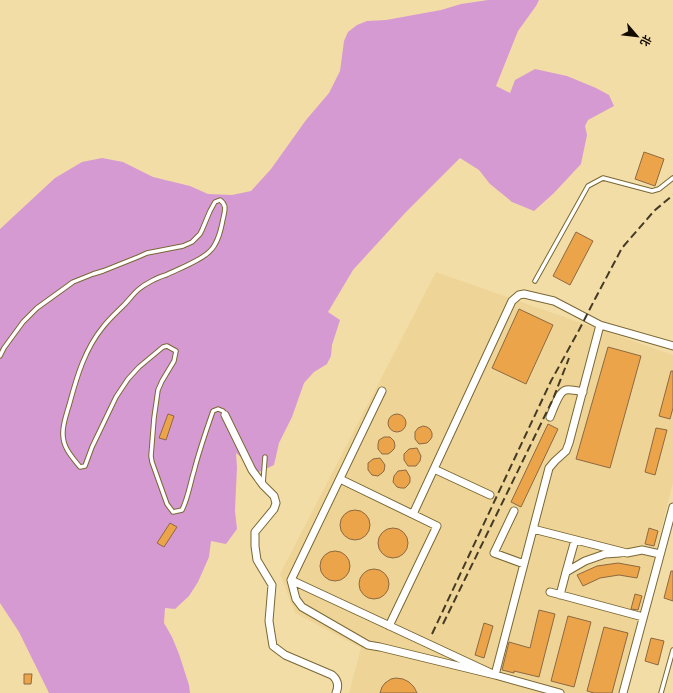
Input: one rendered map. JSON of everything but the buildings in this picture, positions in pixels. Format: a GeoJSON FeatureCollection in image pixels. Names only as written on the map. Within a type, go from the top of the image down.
{"type":"FeatureCollection","features":[{"type":"Feature","properties":{"kind":"street"},"geometry":{"type":"LineString","coordinates":[[413,514],[512,301],[516,297],[524,294],[554,301],[600,325],[673,346]]}},
{"type":"Feature","properties":{"kind":"street"},"geometry":{"type":"LineString","coordinates":[[494,675],[549,468],[566,451],[569,443],[600,325]]}},
{"type":"Feature","properties":{"kind":"street"},"geometry":{"type":"LineString","coordinates":[[550,417],[563,391],[569,390],[582,392]]}},
{"type":"Feature","properties":{"kind":"street"},"geometry":{"type":"LineString","coordinates":[[382,391],[291,580],[296,599],[302,607],[368,645],[494,675],[560,693]]}},
{"type":"Feature","properties":{"kind":"street"},"geometry":{"type":"LineString","coordinates":[[225,415],[252,470],[263,485],[274,496],[276,503],[274,509],[255,532],[257,560],[272,585],[269,621],[273,646],[286,655],[332,675],[337,681],[338,689],[336,693]]}},
{"type":"Feature","properties":{"kind":"street"},"geometry":{"type":"LineString","coordinates":[[434,469],[490,495]]}},
{"type":"Feature","properties":{"kind":"street"},"geometry":{"type":"LineString","coordinates":[[340,479],[437,526],[389,626]]}},
{"type":"Feature","properties":{"kind":"street"},"geometry":{"type":"LineString","coordinates":[[623,693],[673,507]]}},
{"type":"Feature","properties":{"kind":"street"},"geometry":{"type":"LineString","coordinates":[[514,510],[494,553],[524,564]]}},
{"type":"Feature","properties":{"kind":"street"},"geometry":{"type":"LineString","coordinates":[[533,529],[627,553]]}},
{"type":"Feature","properties":{"kind":"street"},"geometry":{"type":"LineString","coordinates":[[560,595],[575,540]]}},
{"type":"Feature","properties":{"kind":"street"},"geometry":{"type":"LineString","coordinates":[[566,572],[585,561],[605,554],[627,553],[642,550],[660,554]]}},
{"type":"Feature","properties":{"kind":"street"},"geometry":{"type":"LineString","coordinates":[[291,580],[494,675]]}},
{"type":"Feature","properties":{"kind":"street"},"geometry":{"type":"LineString","coordinates":[[550,592],[643,618]]}},
{"type":"Feature","properties":{"kind":"lane"},"geometry":{"type":"LineString","coordinates":[[535,281],[588,186],[603,178],[652,191],[659,189],[673,178]]}},
{"type":"Feature","properties":{"kind":"lane"},"geometry":{"type":"LineString","coordinates":[[0,356],[4,348],[27,317],[73,282],[147,253],[183,246],[192,242],[200,234],[215,202],[220,200],[224,203],[226,208],[218,239],[213,249],[201,258],[140,288],[102,327],[83,360],[76,379],[67,411],[63,436],[68,451],[80,467],[86,466],[92,447],[116,397],[128,379],[162,347],[167,346],[176,351],[174,360],[158,390],[151,456],[167,504],[173,512],[178,512],[182,510],[187,501],[200,450],[213,411],[218,409],[225,415]]}},
{"type":"Feature","properties":{"kind":"lane"},"geometry":{"type":"LineString","coordinates":[[263,485],[265,457]]}},
{"type":"Feature","properties":{"kind":"lane"},"geometry":{"type":"LineString","coordinates":[[661,693],[673,650]]}},
{"type":"Feature","properties":{"kind":"shaded area"},"geometry":{"type":"Polygon","coordinates":[[[488,0],[539,0],[518,31],[496,86],[510,93],[515,80],[535,69],[567,76],[609,95],[614,106],[588,120],[585,126],[587,135],[581,164],[554,193],[534,211],[512,202],[490,184],[479,170],[460,158],[406,212],[353,270],[328,312],[340,320],[332,345],[331,356],[327,364],[314,372],[304,383],[292,417],[279,443],[274,465],[259,472],[236,453],[237,467],[235,511],[237,529],[226,544],[211,541],[209,557],[198,582],[189,596],[175,609],[165,608],[164,623],[179,654],[189,685],[190,693],[49,693],[19,632],[0,603],[0,229],[55,178],[82,162],[102,158],[123,162],[153,177],[190,186],[208,194],[232,195],[251,191],[271,169],[306,120],[329,93],[340,71],[344,41],[348,32],[357,25],[367,21],[386,20],[441,10],[461,4],[488,0]]]}},
{"type":"Feature","properties":{"kind":"shaded area"},"geometry":{"type":"Polygon","coordinates":[[[436,272],[673,355],[673,483],[620,693],[349,693],[361,648],[295,613],[280,574],[436,272]]]}},
{"type":"Feature","properties":{"kind":"railway"},"geometry":{"type":"LineString","coordinates":[[432,634],[551,381],[622,248],[654,211],[673,195]]}},
{"type":"Feature","properties":{"kind":"railway"},"geometry":{"type":"LineString","coordinates":[[443,624],[553,399],[569,358]]}}]}
